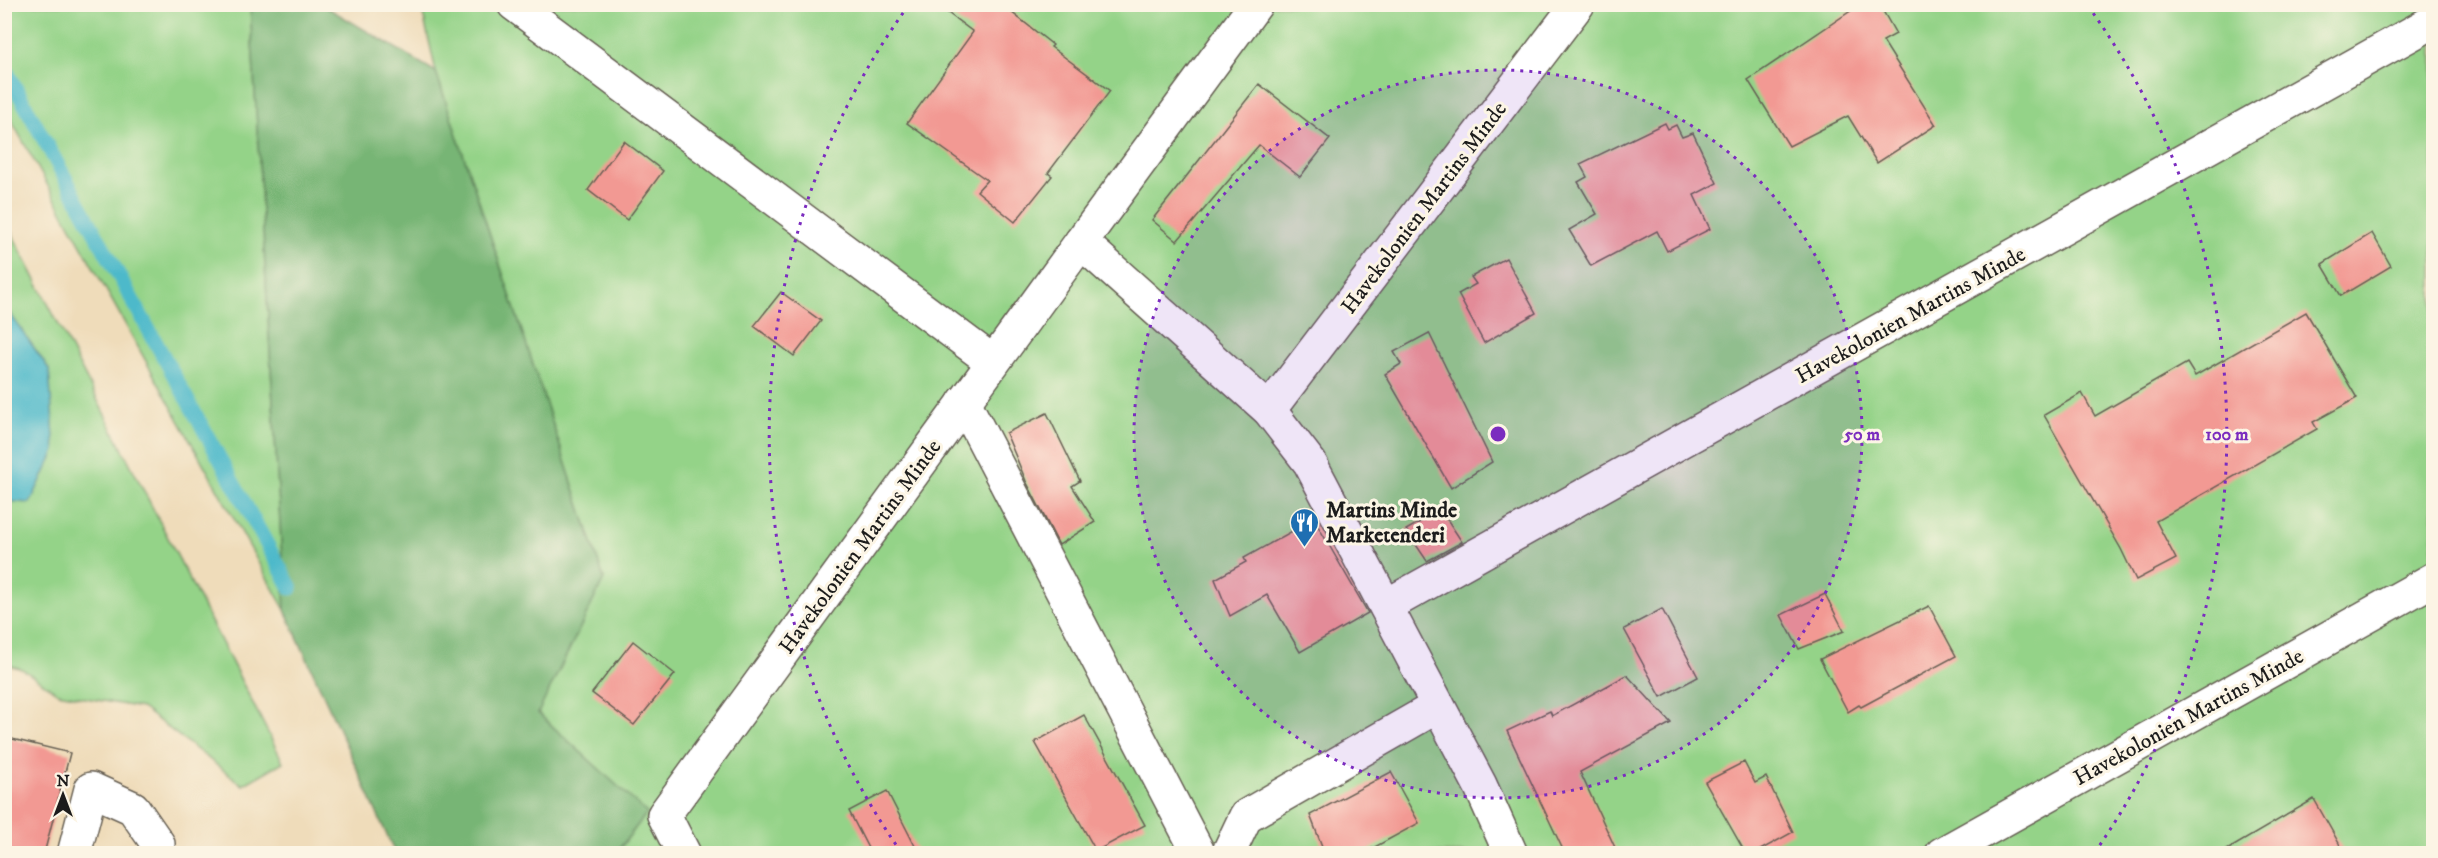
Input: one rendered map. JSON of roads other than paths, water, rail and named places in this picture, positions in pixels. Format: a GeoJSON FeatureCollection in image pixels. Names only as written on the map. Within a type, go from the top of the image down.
{"type":"FeatureCollection","features":[{"type":"Feature","properties":{"kind":"street"},"geometry":{"type":"LineString","coordinates":[[514,4],[993,362]]}},
{"type":"Feature","properties":{"kind":"street","name":"Havekolonien Martins Minde"},"geometry":{"type":"LineString","coordinates":[[684,854],[664,815],[1256,4]]}},
{"type":"Feature","properties":{"kind":"street","name":"Havekolonien Martins Minde"},"geometry":{"type":"LineString","coordinates":[[1269,410],[1578,4]]}},
{"type":"Feature","properties":{"kind":"street","name":"Havekolonien Martins Minde"},"geometry":{"type":"LineString","coordinates":[[1386,606],[2433,21]]}},
{"type":"Feature","properties":{"kind":"street"},"geometry":{"type":"LineString","coordinates":[[1081,242],[1269,410],[1310,464],[1480,785],[1511,854]]}},
{"type":"Feature","properties":{"kind":"street"},"geometry":{"type":"LineString","coordinates":[[964,402],[1199,854]]}},
{"type":"Feature","properties":{"kind":"street","name":"Havekolonien Martins Minde"},"geometry":{"type":"LineString","coordinates":[[1942,854],[2433,579]]}},
{"type":"Feature","properties":{"kind":"street"},"geometry":{"type":"LineString","coordinates":[[1228,854],[1246,816],[1438,706]]}},
{"type":"Feature","properties":{"kind":"street"},"geometry":{"type":"LineString","coordinates":[[74,854],[91,789],[133,808],[158,844]]}},
{"type":"Feature","properties":{"kind":"water"},"geometry":{"type":"Polygon","coordinates":[[[4,305],[49,369],[55,451],[30,503],[5,501],[4,305]]]}},
{"type":"Feature","properties":{"kind":"waterway"},"geometry":{"type":"LineString","coordinates":[[4,67],[291,588]]}},
{"type":"Feature","properties":{"kind":"place","name":"Martins Minde Marketenderi"},"geometry":{"type":"Point","coordinates":[1305,548]}}]}
